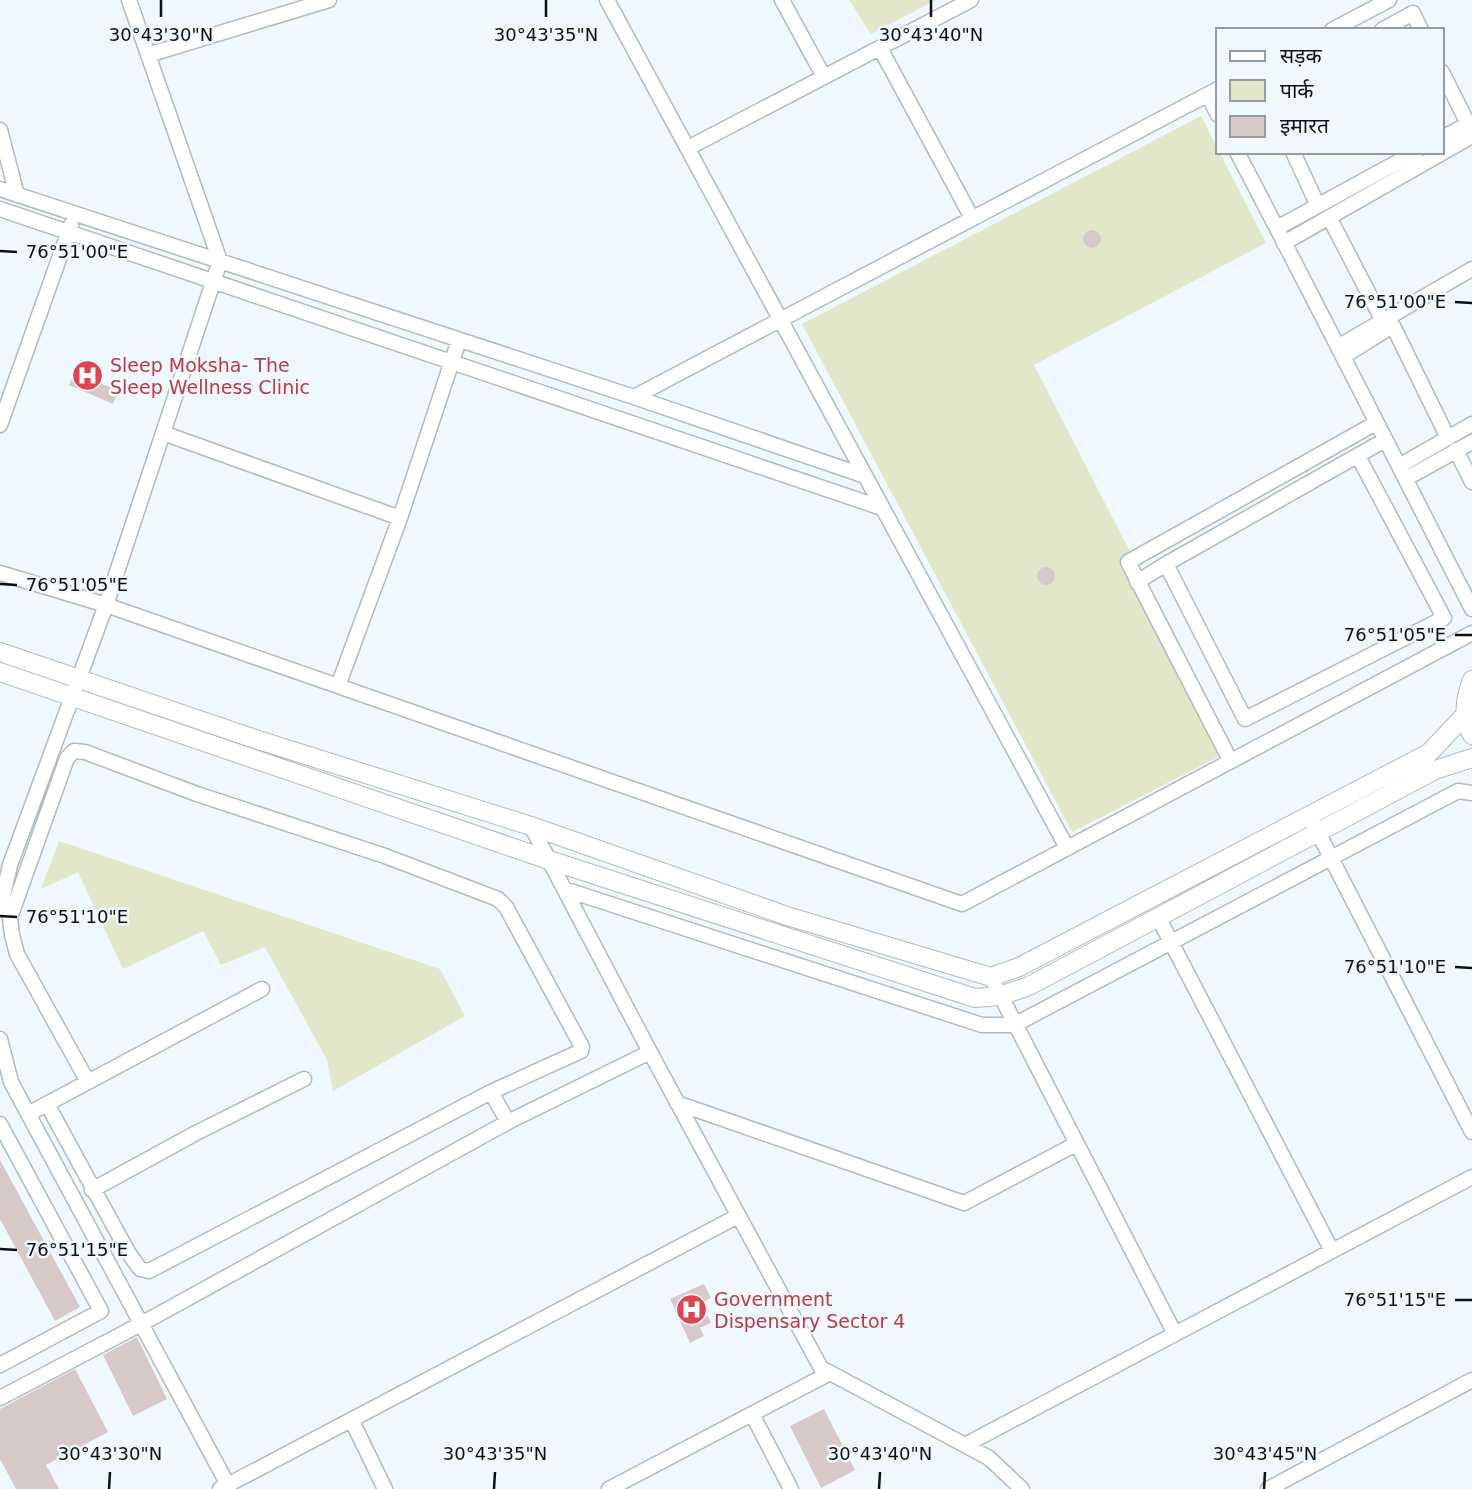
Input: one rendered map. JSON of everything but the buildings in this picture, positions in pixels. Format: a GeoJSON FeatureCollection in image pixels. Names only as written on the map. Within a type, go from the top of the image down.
{"type":"FeatureCollection","features":[{"type":"Feature","properties":{"kind":"street"},"geometry":{"type":"LineString","coordinates":[[0,908],[10,865],[106,605],[220,261],[129,0]]}},
{"type":"Feature","properties":{"kind":"street"},"geometry":{"type":"LineString","coordinates":[[148,55],[329,0]]}},
{"type":"Feature","properties":{"kind":"street"},"geometry":{"type":"LineString","coordinates":[[607,0],[1066,846]]}},
{"type":"Feature","properties":{"kind":"street"},"geometry":{"type":"LineString","coordinates":[[782,0],[824,77]]}},
{"type":"Feature","properties":{"kind":"street"},"geometry":{"type":"LineString","coordinates":[[688,148],[971,0]]}},
{"type":"Feature","properties":{"kind":"street"},"geometry":{"type":"LineString","coordinates":[[1336,28],[1389,0]]}},
{"type":"Feature","properties":{"kind":"street"},"geometry":{"type":"LineString","coordinates":[[1386,28],[1413,13],[1421,28]]}},
{"type":"Feature","properties":{"kind":"street"},"geometry":{"type":"LineString","coordinates":[[880,47],[972,218]]}},
{"type":"Feature","properties":{"kind":"street"},"geometry":{"type":"LineString","coordinates":[[1444,76],[1468,124],[1444,137]]}},
{"type":"Feature","properties":{"kind":"street"},"geometry":{"type":"LineString","coordinates":[[634,397],[1213,92]]}},
{"type":"Feature","properties":{"kind":"street"},"geometry":{"type":"LineString","coordinates":[[0,131],[17,195]]}},
{"type":"Feature","properties":{"kind":"street"},"geometry":{"type":"LineString","coordinates":[[1444,151],[1472,135]]}},
{"type":"Feature","properties":{"kind":"street"},"geometry":{"type":"LineString","coordinates":[[1238,154],[1342,351],[1376,423],[1468,591],[1472,609]]}},
{"type":"Feature","properties":{"kind":"street"},"geometry":{"type":"LineString","coordinates":[[1294,154],[1318,206]]}},
{"type":"Feature","properties":{"kind":"street"},"geometry":{"type":"LineString","coordinates":[[1277,228],[1412,154]]}},
{"type":"Feature","properties":{"kind":"street"},"geometry":{"type":"LineString","coordinates":[[1284,243],[1439,154]]}},
{"type":"Feature","properties":{"kind":"street"},"geometry":{"type":"LineString","coordinates":[[0,189],[634,397],[865,476]]}},
{"type":"Feature","properties":{"kind":"street"},"geometry":{"type":"LineString","coordinates":[[0,209],[882,508]]}},
{"type":"Feature","properties":{"kind":"street"},"geometry":{"type":"LineString","coordinates":[[0,425],[75,214]]}},
{"type":"Feature","properties":{"kind":"street"},"geometry":{"type":"LineString","coordinates":[[1329,217],[1448,444],[1472,482]]}},
{"type":"Feature","properties":{"kind":"street"},"geometry":{"type":"LineString","coordinates":[[1387,326],[1472,270]]}},
{"type":"Feature","properties":{"kind":"street"},"geometry":{"type":"LineString","coordinates":[[1342,351],[1472,280]]}},
{"type":"Feature","properties":{"kind":"street"},"geometry":{"type":"LineString","coordinates":[[338,686],[401,518],[459,340]]}},
{"type":"Feature","properties":{"kind":"street"},"geometry":{"type":"LineString","coordinates":[[1230,760],[1128,562],[1376,423]]}},
{"type":"Feature","properties":{"kind":"street"},"geometry":{"type":"LineString","coordinates":[[1403,472],[1448,444],[1472,424]]}},
{"type":"Feature","properties":{"kind":"street"},"geometry":{"type":"LineString","coordinates":[[163,433],[401,518]]}},
{"type":"Feature","properties":{"kind":"street"},"geometry":{"type":"LineString","coordinates":[[1137,582],[1385,440]]}},
{"type":"Feature","properties":{"kind":"street"},"geometry":{"type":"LineString","coordinates":[[1448,444],[1472,442]]}},
{"type":"Feature","properties":{"kind":"street"},"geometry":{"type":"LineString","coordinates":[[1166,564],[1245,719],[1444,618],[1358,456]]}},
{"type":"Feature","properties":{"kind":"street"},"geometry":{"type":"LineString","coordinates":[[0,573],[106,605],[962,904],[1066,846],[1472,632]]}},
{"type":"Feature","properties":{"kind":"street"},"geometry":{"type":"LineString","coordinates":[[0,652],[75,689],[549,860],[975,998],[1000,996],[1029,986],[1435,770],[1472,758]]}},
{"type":"Feature","properties":{"kind":"street"},"geometry":{"type":"LineString","coordinates":[[0,672],[75,689],[531,826],[787,916],[991,977],[1019,967],[1429,753],[1465,715]]}},
{"type":"Feature","properties":{"kind":"street"},"geometry":{"type":"LineString","coordinates":[[1472,680],[1466,698],[1465,715],[1472,736]]}},
{"type":"Feature","properties":{"kind":"street"},"geometry":{"type":"LineString","coordinates":[[47,1104],[128,1252],[140,1269],[149,1271],[491,1092],[581,1051],[582,1047],[506,907],[498,899],[384,856],[197,794],[85,752],[74,751],[67,758],[10,918],[17,954],[88,1082]]}},
{"type":"Feature","properties":{"kind":"street"},"geometry":{"type":"LineString","coordinates":[[564,889],[982,1025],[1014,1024],[1458,790],[1472,793]]}},
{"type":"Feature","properties":{"kind":"street"},"geometry":{"type":"LineString","coordinates":[[1309,815],[1472,1132]]}},
{"type":"Feature","properties":{"kind":"street"},"geometry":{"type":"LineString","coordinates":[[531,826],[821,1368],[989,1458],[1022,1489]]}},
{"type":"Feature","properties":{"kind":"street"},"geometry":{"type":"LineString","coordinates":[[1158,917],[1332,1251]]}},
{"type":"Feature","properties":{"kind":"street"},"geometry":{"type":"LineString","coordinates":[[991,977],[1175,1334]]}},
{"type":"Feature","properties":{"kind":"street"},"geometry":{"type":"LineString","coordinates":[[28,1114],[262,989]]}},
{"type":"Feature","properties":{"kind":"street"},"geometry":{"type":"LineString","coordinates":[[0,1039],[11,1082],[141,1324],[224,1487],[738,1216]]}},
{"type":"Feature","properties":{"kind":"street"},"geometry":{"type":"LineString","coordinates":[[0,1398],[141,1324],[508,1122],[650,1052]]}},
{"type":"Feature","properties":{"kind":"street"},"geometry":{"type":"LineString","coordinates":[[92,1190],[196,1133],[304,1079]]}},
{"type":"Feature","properties":{"kind":"street"},"geometry":{"type":"LineString","coordinates":[[491,1092],[508,1122]]}},
{"type":"Feature","properties":{"kind":"street"},"geometry":{"type":"LineString","coordinates":[[677,1103],[964,1203],[1076,1144]]}},
{"type":"Feature","properties":{"kind":"street"},"geometry":{"type":"LineString","coordinates":[[0,1124],[101,1311],[0,1365]]}},
{"type":"Feature","properties":{"kind":"street"},"geometry":{"type":"LineString","coordinates":[[965,1445],[1472,1177]]}},
{"type":"Feature","properties":{"kind":"street"},"geometry":{"type":"LineString","coordinates":[[609,1489],[830,1373]]}},
{"type":"Feature","properties":{"kind":"street"},"geometry":{"type":"LineString","coordinates":[[1268,1489],[1472,1380]]}},
{"type":"Feature","properties":{"kind":"street"},"geometry":{"type":"LineString","coordinates":[[752,1414],[791,1489]]}},
{"type":"Feature","properties":{"kind":"street"},"geometry":{"type":"LineString","coordinates":[[352,1421],[385,1489]]}},
{"type":"Feature","properties":{"kind":"green space"},"geometry":{"type":"Polygon","coordinates":[[[849,0],[936,0],[871,34],[849,0]]]}},
{"type":"Feature","properties":{"kind":"green space"},"geometry":{"type":"Polygon","coordinates":[[[1201,116],[1216,145],[1216,154],[1220,154],[1266,243],[1034,365],[1232,750],[1072,832],[802,324],[1201,116]]]}},
{"type":"Feature","properties":{"kind":"green space"},"geometry":{"type":"Polygon","coordinates":[[[59,841],[440,969],[465,1016],[333,1091],[327,1060],[265,947],[221,965],[203,931],[123,969],[78,872],[41,889],[59,841]]]}},
{"type":"Feature","properties":{"kind":"place","name":"Sleep Moksha- The Sleep Wellness Clinic"},"geometry":{"type":"Point","coordinates":[87,376]}},
{"type":"Feature","properties":{"kind":"place","name":"Government Dispensary Sector 4"},"geometry":{"type":"Point","coordinates":[691,1310]}}]}
